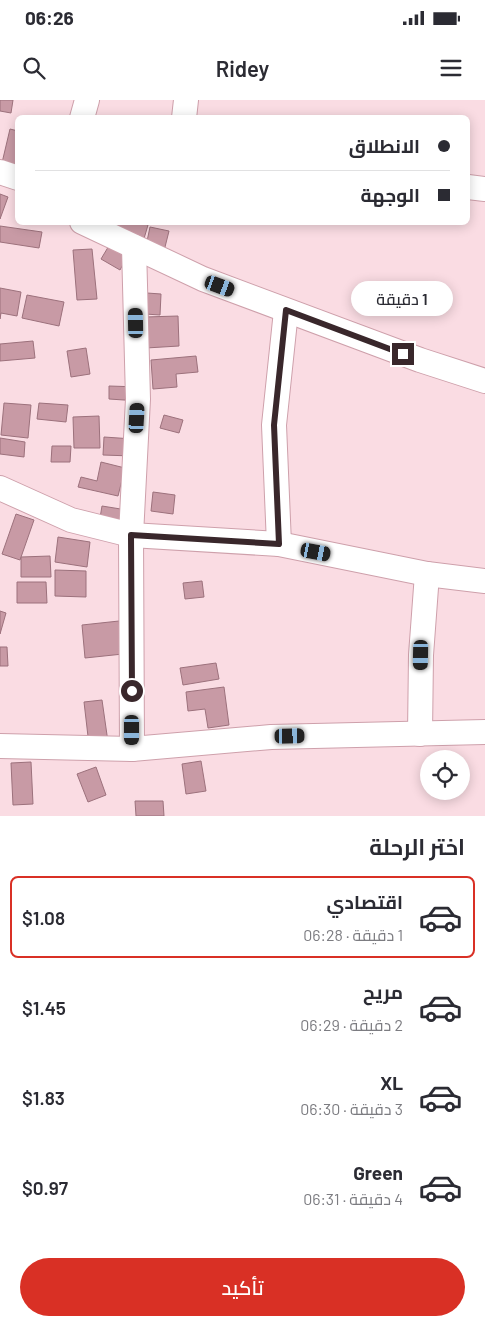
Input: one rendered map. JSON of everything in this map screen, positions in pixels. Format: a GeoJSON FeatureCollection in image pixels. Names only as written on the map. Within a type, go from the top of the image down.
{"type":"FeatureCollection","features":[{"type":"Feature","properties":{"kind":"street"},"geometry":{"type":"LineString","coordinates":[[83,115],[88,100]]}},
{"type":"Feature","properties":{"kind":"street"},"geometry":{"type":"LineString","coordinates":[[184,115],[186,100]]}},
{"type":"Feature","properties":{"kind":"street"},"geometry":{"type":"LineString","coordinates":[[0,172],[15,177]]}},
{"type":"Feature","properties":{"kind":"street"},"geometry":{"type":"LineString","coordinates":[[470,187],[485,189]]}},
{"type":"Feature","properties":{"kind":"street"},"geometry":{"type":"LineString","coordinates":[[88,225],[204,279],[420,360],[485,381]]}},
{"type":"Feature","properties":{"kind":"street"},"geometry":{"type":"LineString","coordinates":[[132,749],[131,535],[138,399],[134,247]]}},
{"type":"Feature","properties":{"kind":"street"},"geometry":{"type":"LineString","coordinates":[[279,544],[274,425],[286,310]]}},
{"type":"Feature","properties":{"kind":"street"},"geometry":{"type":"LineString","coordinates":[[1,492],[70,520],[131,535],[279,544],[427,574],[485,581]]}},
{"type":"Feature","properties":{"kind":"street"},"geometry":{"type":"LineString","coordinates":[[420,734],[421,655],[427,574]]}},
{"type":"Feature","properties":{"kind":"street"},"geometry":{"type":"LineString","coordinates":[[0,746],[132,749],[271,737],[485,732]]}},
{"type":"Feature","properties":{"kind":"building"},"geometry":{"type":"Polygon","coordinates":[[[0,100],[13,100],[11,113],[0,111],[0,100]]]}},
{"type":"Feature","properties":{"kind":"building"},"geometry":{"type":"Polygon","coordinates":[[[10,129],[15,130],[15,170],[1,167],[10,129]]]}},
{"type":"Feature","properties":{"kind":"building"},"geometry":{"type":"Polygon","coordinates":[[[0,194],[8,197],[0,219],[0,194]]]}},
{"type":"Feature","properties":{"kind":"building"},"geometry":{"type":"Polygon","coordinates":[[[115,225],[148,225],[143,242],[115,225]]]}},
{"type":"Feature","properties":{"kind":"building"},"geometry":{"type":"Polygon","coordinates":[[[0,226],[42,232],[39,248],[0,242],[0,226]]]}},
{"type":"Feature","properties":{"kind":"building"},"geometry":{"type":"Polygon","coordinates":[[[150,227],[169,231],[164,251],[146,246],[150,227]]]}},
{"type":"Feature","properties":{"kind":"building"},"geometry":{"type":"Polygon","coordinates":[[[110,244],[128,255],[120,270],[101,259],[110,244]]]}},
{"type":"Feature","properties":{"kind":"building"},"geometry":{"type":"Polygon","coordinates":[[[92,249],[97,299],[77,300],[73,250],[92,249]]]}},
{"type":"Feature","properties":{"kind":"building"},"geometry":{"type":"Polygon","coordinates":[[[0,288],[21,292],[17,316],[1,313],[0,319],[0,288]]]}},
{"type":"Feature","properties":{"kind":"building"},"geometry":{"type":"Polygon","coordinates":[[[147,293],[161,294],[160,315],[145,314],[147,293]]]}},
{"type":"Feature","properties":{"kind":"building"},"geometry":{"type":"Polygon","coordinates":[[[27,295],[64,302],[59,326],[22,318],[27,295]]]}},
{"type":"Feature","properties":{"kind":"building"},"geometry":{"type":"Polygon","coordinates":[[[178,316],[179,346],[146,348],[145,317],[178,316]]]}},
{"type":"Feature","properties":{"kind":"building"},"geometry":{"type":"Polygon","coordinates":[[[33,341],[35,358],[0,361],[0,344],[33,341]]]}},
{"type":"Feature","properties":{"kind":"building"},"geometry":{"type":"Polygon","coordinates":[[[86,348],[90,374],[71,377],[67,351],[86,348]]]}},
{"type":"Feature","properties":{"kind":"building"},"geometry":{"type":"Polygon","coordinates":[[[196,356],[198,372],[176,374],[177,387],[153,389],[151,360],[196,356]]]}},
{"type":"Feature","properties":{"kind":"building"},"geometry":{"type":"Polygon","coordinates":[[[109,386],[140,387],[139,401],[109,399],[109,386]]]}},
{"type":"Feature","properties":{"kind":"building"},"geometry":{"type":"Polygon","coordinates":[[[4,403],[31,405],[28,438],[1,435],[4,403]]]}},
{"type":"Feature","properties":{"kind":"building"},"geometry":{"type":"Polygon","coordinates":[[[39,403],[68,405],[66,422],[37,419],[39,403]]]}},
{"type":"Feature","properties":{"kind":"building"},"geometry":{"type":"Polygon","coordinates":[[[164,415],[183,420],[179,433],[160,428],[164,415]]]}},
{"type":"Feature","properties":{"kind":"building"},"geometry":{"type":"Polygon","coordinates":[[[99,416],[100,448],[74,448],[73,417],[99,416]]]}},
{"type":"Feature","properties":{"kind":"building"},"geometry":{"type":"Polygon","coordinates":[[[104,437],[133,439],[132,456],[103,455],[104,437]]]}},
{"type":"Feature","properties":{"kind":"building"},"geometry":{"type":"Polygon","coordinates":[[[0,438],[25,442],[24,457],[0,454],[0,438]]]}},
{"type":"Feature","properties":{"kind":"building"},"geometry":{"type":"Polygon","coordinates":[[[52,446],[71,446],[70,462],[51,462],[52,446]]]}},
{"type":"Feature","properties":{"kind":"building"},"geometry":{"type":"Polygon","coordinates":[[[101,462],[125,468],[118,496],[78,487],[81,477],[97,481],[101,462]]]}},
{"type":"Feature","properties":{"kind":"building"},"geometry":{"type":"Polygon","coordinates":[[[153,492],[175,495],[173,514],[151,511],[153,492]]]}},
{"type":"Feature","properties":{"kind":"building"},"geometry":{"type":"Polygon","coordinates":[[[102,506],[133,511],[130,529],[99,524],[102,506]]]}},
{"type":"Feature","properties":{"kind":"building"},"geometry":{"type":"Polygon","coordinates":[[[16,514],[34,520],[20,560],[2,554],[16,514]]]}},
{"type":"Feature","properties":{"kind":"building"},"geometry":{"type":"Polygon","coordinates":[[[58,537],[90,542],[87,567],[55,562],[58,537]]]}},
{"type":"Feature","properties":{"kind":"building"},"geometry":{"type":"Polygon","coordinates":[[[50,556],[51,577],[21,577],[21,557],[50,556]]]}},
{"type":"Feature","properties":{"kind":"building"},"geometry":{"type":"Polygon","coordinates":[[[55,570],[86,571],[86,597],[55,596],[55,570]]]}},
{"type":"Feature","properties":{"kind":"building"},"geometry":{"type":"Polygon","coordinates":[[[202,581],[204,597],[185,599],[183,583],[202,581]]]}},
{"type":"Feature","properties":{"kind":"building"},"geometry":{"type":"Polygon","coordinates":[[[17,582],[46,582],[47,603],[17,603],[17,582]]]}},
{"type":"Feature","properties":{"kind":"building"},"geometry":{"type":"Polygon","coordinates":[[[0,611],[6,613],[0,634],[0,611]]]}},
{"type":"Feature","properties":{"kind":"building"},"geometry":{"type":"Polygon","coordinates":[[[119,621],[123,654],[85,658],[82,625],[119,621]]]}},
{"type":"Feature","properties":{"kind":"building"},"geometry":{"type":"Polygon","coordinates":[[[0,647],[7,647],[8,666],[0,666],[0,647]]]}},
{"type":"Feature","properties":{"kind":"building"},"geometry":{"type":"Polygon","coordinates":[[[216,663],[219,679],[183,685],[180,668],[216,663]]]}},
{"type":"Feature","properties":{"kind":"building"},"geometry":{"type":"Polygon","coordinates":[[[224,687],[229,725],[208,728],[205,709],[188,711],[186,692],[224,687]]]}},
{"type":"Feature","properties":{"kind":"building"},"geometry":{"type":"Polygon","coordinates":[[[102,700],[108,742],[89,745],[84,702],[102,700]]]}},
{"type":"Feature","properties":{"kind":"building"},"geometry":{"type":"Polygon","coordinates":[[[201,761],[206,791],[186,794],[182,764],[201,761]]]}},
{"type":"Feature","properties":{"kind":"building"},"geometry":{"type":"Polygon","coordinates":[[[31,762],[33,804],[13,805],[11,763],[31,762]]]}},
{"type":"Feature","properties":{"kind":"building"},"geometry":{"type":"Polygon","coordinates":[[[96,767],[106,795],[88,802],[77,774],[96,767]]]}},
{"type":"Feature","properties":{"kind":"building"},"geometry":{"type":"Polygon","coordinates":[[[135,801],[163,801],[164,816],[136,816],[135,801]]]}},
{"type":"Feature","properties":{"kind":"route"},"geometry":{"type":"LineString","coordinates":[[132,691],[131,535],[279,544],[274,425],[286,310],[403,354]]}}]}
